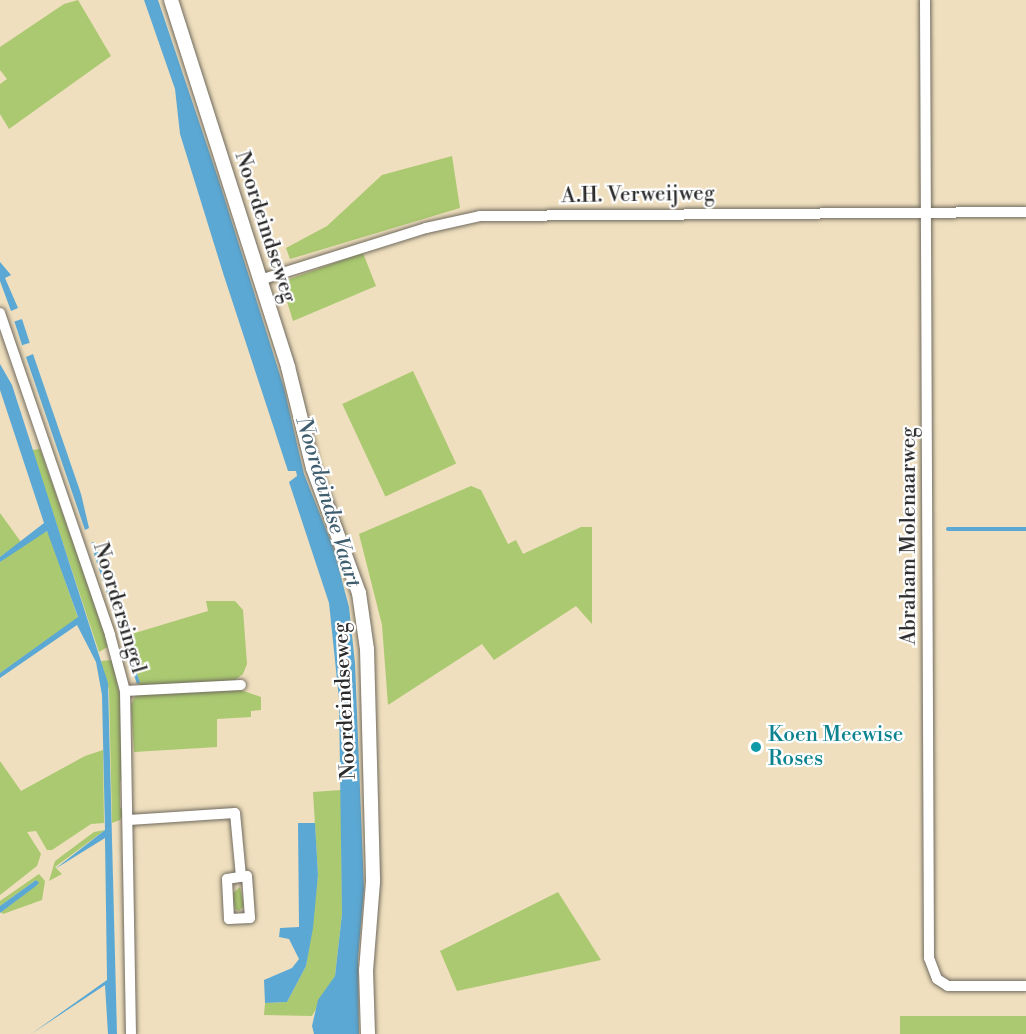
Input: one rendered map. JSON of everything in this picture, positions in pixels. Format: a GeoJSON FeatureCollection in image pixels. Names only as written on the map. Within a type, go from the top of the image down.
{"type":"FeatureCollection","features":[{"type":"Feature","properties":{"kind":"street","name":"Noordeindseweg"},"geometry":{"type":"LineString","coordinates":[[171,0],[288,367],[301,430],[323,499],[343,543],[363,620],[373,882],[366,952],[368,1034]]}},
{"type":"Feature","properties":{"kind":"street","name":"Abraham Molenaarweg"},"geometry":{"type":"LineString","coordinates":[[925,0],[928,212],[929,958],[938,979],[948,986],[1026,986]]}},
{"type":"Feature","properties":{"kind":"street","name":"A.H. Verweijweg"},"geometry":{"type":"LineString","coordinates":[[260,280],[426,228],[480,216],[1026,212]]}},
{"type":"Feature","properties":{"kind":"street","name":"Noordersingel"},"geometry":{"type":"LineString","coordinates":[[0,313],[110,635],[125,691],[131,1034]]}},
{"type":"Feature","properties":{"kind":"street"},"geometry":{"type":"LineString","coordinates":[[125,691],[241,685]]}},
{"type":"Feature","properties":{"kind":"street"},"geometry":{"type":"LineString","coordinates":[[129,820],[235,813],[241,877]]}},
{"type":"Feature","properties":{"kind":"green space"},"geometry":{"type":"Polygon","coordinates":[[[78,0],[111,56],[9,129],[0,114],[0,84],[7,79],[0,70],[0,47],[64,4],[78,0]]]}},
{"type":"Feature","properties":{"kind":"green space"},"geometry":{"type":"Polygon","coordinates":[[[452,156],[460,208],[290,259],[286,248],[327,226],[382,175],[452,156]]]}},
{"type":"Feature","properties":{"kind":"green space"},"geometry":{"type":"Polygon","coordinates":[[[363,253],[376,286],[293,321],[281,282],[363,253]]]}},
{"type":"Feature","properties":{"kind":"green space"},"geometry":{"type":"Polygon","coordinates":[[[413,371],[456,463],[385,496],[342,404],[413,371]]]}},
{"type":"Feature","properties":{"kind":"green space"},"geometry":{"type":"Polygon","coordinates":[[[40,449],[109,646],[99,652],[32,450],[40,449]]]}},
{"type":"Feature","properties":{"kind":"green space"},"geometry":{"type":"Polygon","coordinates":[[[471,486],[481,490],[508,544],[516,540],[523,554],[581,527],[592,527],[592,624],[576,606],[494,660],[482,644],[388,705],[382,625],[359,534],[471,486]]]}},
{"type":"Feature","properties":{"kind":"green space"},"geometry":{"type":"Polygon","coordinates":[[[0,513],[21,542],[0,557],[0,513]]]}},
{"type":"Feature","properties":{"kind":"green space"},"geometry":{"type":"Polygon","coordinates":[[[42,531],[48,532],[78,618],[0,673],[0,562],[42,531]]]}},
{"type":"Feature","properties":{"kind":"green space"},"geometry":{"type":"Polygon","coordinates":[[[206,601],[235,601],[243,610],[247,664],[243,674],[231,683],[137,686],[140,683],[125,636],[208,611],[206,601]]]}},
{"type":"Feature","properties":{"kind":"green space"},"geometry":{"type":"Polygon","coordinates":[[[112,660],[120,696],[124,778],[120,781],[120,807],[124,812],[120,820],[112,823],[109,690],[101,661],[112,660]]]}},
{"type":"Feature","properties":{"kind":"green space"},"geometry":{"type":"Polygon","coordinates":[[[235,688],[261,697],[261,710],[251,711],[251,717],[217,719],[217,747],[134,752],[131,705],[136,694],[235,688]]]}},
{"type":"Feature","properties":{"kind":"green space"},"geometry":{"type":"Polygon","coordinates":[[[103,750],[104,823],[91,824],[52,850],[47,850],[36,831],[27,832],[41,854],[37,866],[0,895],[0,761],[21,791],[85,756],[103,750]]]}},
{"type":"Feature","properties":{"kind":"green space"},"geometry":{"type":"Polygon","coordinates":[[[341,790],[342,914],[335,976],[312,1016],[264,1015],[265,1003],[287,1002],[306,966],[318,875],[313,792],[341,790]]]}},
{"type":"Feature","properties":{"kind":"green space"},"geometry":{"type":"Polygon","coordinates":[[[105,830],[55,867],[62,874],[49,881],[55,861],[94,832],[105,830]]]}},
{"type":"Feature","properties":{"kind":"green space"},"geometry":{"type":"Polygon","coordinates":[[[39,874],[45,881],[42,900],[3,914],[1,912],[38,884],[36,880],[0,906],[0,901],[39,874]]]}},
{"type":"Feature","properties":{"kind":"green space"},"geometry":{"type":"Polygon","coordinates":[[[240,887],[244,906],[239,911],[235,909],[231,895],[240,887]]]}},
{"type":"Feature","properties":{"kind":"green space"},"geometry":{"type":"Polygon","coordinates":[[[558,892],[601,960],[457,991],[440,951],[558,892]]]}},
{"type":"Feature","properties":{"kind":"green space"},"geometry":{"type":"Polygon","coordinates":[[[900,1016],[1026,1016],[1026,1034],[900,1034],[900,1016]]]}},
{"type":"Feature","properties":{"kind":"water"},"geometry":{"type":"Polygon","coordinates":[[[144,0],[158,0],[219,181],[284,388],[304,474],[333,547],[349,607],[355,663],[364,889],[358,959],[359,1034],[314,1034],[312,1026],[318,1000],[335,976],[342,914],[339,699],[329,603],[289,482],[297,476],[296,471],[288,471],[224,276],[180,134],[175,89],[144,0]]]}},
{"type":"Feature","properties":{"kind":"water"},"geometry":{"type":"Polygon","coordinates":[[[0,262],[11,275],[5,278],[18,308],[11,311],[0,281],[0,262]]]}},
{"type":"Feature","properties":{"kind":"water"},"geometry":{"type":"Polygon","coordinates":[[[22,319],[30,343],[22,345],[14,321],[22,319]]]}},
{"type":"Feature","properties":{"kind":"water"},"geometry":{"type":"Polygon","coordinates":[[[33,354],[81,494],[89,528],[85,530],[26,357],[33,354]]]}},
{"type":"Feature","properties":{"kind":"water"},"geometry":{"type":"Polygon","coordinates":[[[0,364],[12,385],[108,683],[117,1034],[108,1034],[105,985],[31,1034],[107,980],[105,838],[55,869],[105,830],[102,695],[96,662],[77,625],[0,678],[0,673],[78,617],[47,531],[0,562],[0,557],[44,523],[0,390],[0,364]]]}},
{"type":"Feature","properties":{"kind":"water"},"geometry":{"type":"Polygon","coordinates":[[[94,542],[140,683],[137,684],[95,557],[91,543],[94,542]]]}},
{"type":"Feature","properties":{"kind":"water"},"geometry":{"type":"Polygon","coordinates":[[[298,823],[315,823],[318,875],[313,928],[306,966],[287,1002],[265,1003],[264,980],[292,968],[299,959],[289,939],[279,937],[280,928],[299,927],[298,823]]]}},
{"type":"Feature","properties":{"kind":"water"},"geometry":{"type":"Polygon","coordinates":[[[36,880],[39,883],[36,886],[0,913],[0,906],[36,880]]]}},
{"type":"Feature","properties":{"kind":"waterway"},"geometry":{"type":"LineString","coordinates":[[948,529],[1026,529]]}},
{"type":"Feature","properties":{"kind":"place","name":"Koen Meewise Roses"},"geometry":{"type":"Point","coordinates":[756,747]}},
{"type":"Feature","properties":{"kind":"water label","name":"Noordeindse Vaart"},"geometry":{"type":"Point","coordinates":[328,502]}}]}
